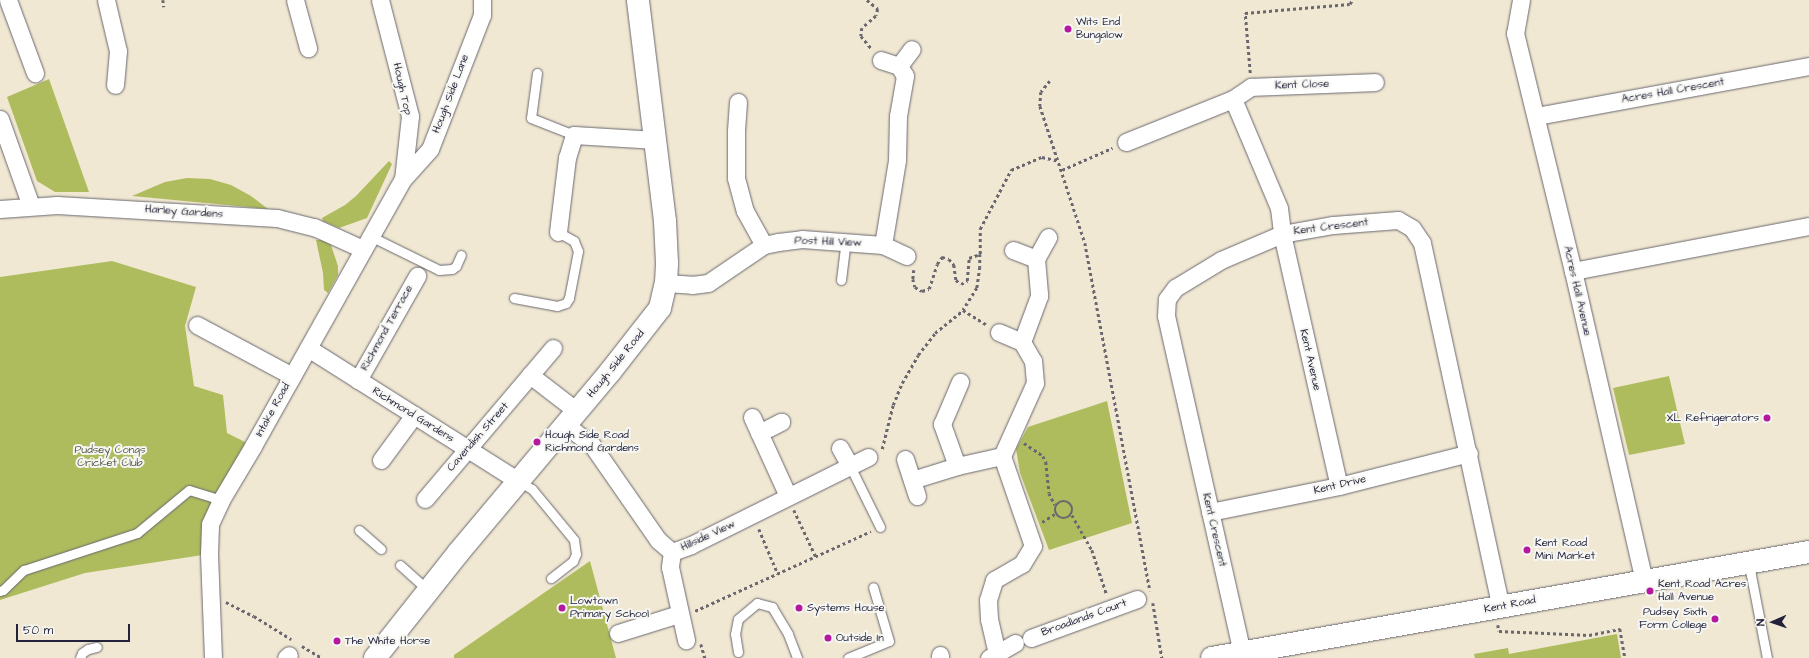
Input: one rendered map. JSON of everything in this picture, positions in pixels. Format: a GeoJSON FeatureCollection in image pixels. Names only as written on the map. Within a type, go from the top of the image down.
{"type":"FeatureCollection","features":[{"type":"Feature","properties":{"kind":"main road","name":"Hough Side Road"},"geometry":{"type":"LineString","coordinates":[[375,658],[518,481],[572,418],[660,308],[666,283],[665,221],[638,0]]}},
{"type":"Feature","properties":{"kind":"main road","name":"Kent Road"},"geometry":{"type":"LineString","coordinates":[[1212,658],[1809,552]]}},
{"type":"Feature","properties":{"kind":"street"},"geometry":{"type":"LineString","coordinates":[[8,0],[34,72]]}},
{"type":"Feature","properties":{"kind":"street"},"geometry":{"type":"LineString","coordinates":[[106,0],[118,52],[115,86]]}},
{"type":"Feature","properties":{"kind":"street"},"geometry":{"type":"LineString","coordinates":[[295,0],[308,48]]}},
{"type":"Feature","properties":{"kind":"street","name":"Hough Top"},"geometry":{"type":"LineString","coordinates":[[380,0],[410,116],[403,179]]}},
{"type":"Feature","properties":{"kind":"street","name":"Hough Side Lane"},"geometry":{"type":"LineString","coordinates":[[403,179],[430,149],[482,15],[482,0]]}},
{"type":"Feature","properties":{"kind":"street","name":"Acres Hall Avenue"},"geometry":{"type":"LineString","coordinates":[[1521,0],[1515,33],[1573,270],[1644,582]]}},
{"type":"Feature","properties":{"kind":"street"},"geometry":{"type":"LineString","coordinates":[[899,66],[912,48]]}},
{"type":"Feature","properties":{"kind":"street"},"geometry":{"type":"LineString","coordinates":[[881,60],[899,66],[905,76],[898,116],[897,160],[883,245]]}},
{"type":"Feature","properties":{"kind":"street","name":"Acres Hall Crescent"},"geometry":{"type":"LineString","coordinates":[[1536,116],[1809,66]]}},
{"type":"Feature","properties":{"kind":"street","name":"Kent Close"},"geometry":{"type":"LineString","coordinates":[[1251,87],[1375,82]]}},
{"type":"Feature","properties":{"kind":"street"},"geometry":{"type":"LineString","coordinates":[[1126,142],[1233,99],[1251,87]]}},
{"type":"Feature","properties":{"kind":"street"},"geometry":{"type":"LineString","coordinates":[[1233,99],[1279,208],[1282,234]]}},
{"type":"Feature","properties":{"kind":"street"},"geometry":{"type":"LineString","coordinates":[[738,102],[736,131],[736,178],[745,211],[764,245]]}},
{"type":"Feature","properties":{"kind":"street"},"geometry":{"type":"LineString","coordinates":[[0,119],[31,206]]}},
{"type":"Feature","properties":{"kind":"street"},"geometry":{"type":"LineString","coordinates":[[558,232],[567,158],[574,135],[656,140]]}},
{"type":"Feature","properties":{"kind":"street","name":"Intake Road"},"geometry":{"type":"LineString","coordinates":[[213,658],[209,554],[210,524],[221,500],[403,179]]}},
{"type":"Feature","properties":{"kind":"street","name":"Harley Gardens"},"geometry":{"type":"LineString","coordinates":[[0,209],[31,206],[86,206],[278,218],[367,243]]}},
{"type":"Feature","properties":{"kind":"street","name":"Kent Crescent"},"geometry":{"type":"LineString","coordinates":[[1242,653],[1166,316],[1167,299],[1176,288],[1221,260],[1282,234],[1333,225],[1398,220],[1412,228],[1422,243],[1469,453],[1499,608]]}},
{"type":"Feature","properties":{"kind":"street"},"geometry":{"type":"LineString","coordinates":[[1573,270],[1809,226]]}},
{"type":"Feature","properties":{"kind":"street","name":"Kent Avenue"},"geometry":{"type":"LineString","coordinates":[[1282,234],[1338,486]]}},
{"type":"Feature","properties":{"kind":"street"},"geometry":{"type":"LineString","coordinates":[[1022,342],[1039,296],[1036,259],[1048,237]]}},
{"type":"Feature","properties":{"kind":"street","name":"Post Hill View"},"geometry":{"type":"LineString","coordinates":[[666,283],[692,285],[708,283],[764,245],[802,239],[883,245],[907,256]]}},
{"type":"Feature","properties":{"kind":"street"},"geometry":{"type":"LineString","coordinates":[[1013,250],[1036,259]]}},
{"type":"Feature","properties":{"kind":"street","name":"Richmond Terrace"},"geometry":{"type":"LineString","coordinates":[[358,380],[417,276]]}},
{"type":"Feature","properties":{"kind":"street"},"geometry":{"type":"LineString","coordinates":[[197,325],[292,376]]}},
{"type":"Feature","properties":{"kind":"street"},"geometry":{"type":"LineString","coordinates":[[999,332],[1022,342],[1033,361],[1035,384],[1002,456],[1033,546],[1022,564],[994,580],[988,600],[994,657],[1015,643]]}},
{"type":"Feature","properties":{"kind":"street","name":"Richmond Gardens"},"geometry":{"type":"LineString","coordinates":[[308,348],[518,481]]}},
{"type":"Feature","properties":{"kind":"street","name":"Cavendish Street"},"geometry":{"type":"LineString","coordinates":[[425,499],[553,348]]}},
{"type":"Feature","properties":{"kind":"street"},"geometry":{"type":"LineString","coordinates":[[530,375],[572,418]]}},
{"type":"Feature","properties":{"kind":"street"},"geometry":{"type":"LineString","coordinates":[[957,466],[942,424],[960,382]]}},
{"type":"Feature","properties":{"kind":"street"},"geometry":{"type":"LineString","coordinates":[[381,460],[414,415]]}},
{"type":"Feature","properties":{"kind":"street"},"geometry":{"type":"LineString","coordinates":[[752,417],[788,496]]}},
{"type":"Feature","properties":{"kind":"street","name":"Hillside View"},"geometry":{"type":"LineString","coordinates":[[572,418],[658,540],[672,552],[692,545],[868,457]]}},
{"type":"Feature","properties":{"kind":"street"},"geometry":{"type":"LineString","coordinates":[[759,433],[781,422]]}},
{"type":"Feature","properties":{"kind":"street"},"geometry":{"type":"LineString","coordinates":[[840,448],[850,466]]}},
{"type":"Feature","properties":{"kind":"street","name":"Kent Drive"},"geometry":{"type":"LineString","coordinates":[[1210,512],[1338,486],[1469,453]]}},
{"type":"Feature","properties":{"kind":"street"},"geometry":{"type":"LineString","coordinates":[[905,459],[915,488],[957,466],[1002,456]]}},
{"type":"Feature","properties":{"kind":"street"},"geometry":{"type":"LineString","coordinates":[[672,552],[670,567],[679,614],[686,640]]}},
{"type":"Feature","properties":{"kind":"street","name":"Broadlands Court"},"geometry":{"type":"LineString","coordinates":[[1031,638],[1137,599]]}},
{"type":"Feature","properties":{"kind":"street"},"geometry":{"type":"LineString","coordinates":[[618,633],[679,614]]}},
{"type":"Feature","properties":{"kind":"lane"},"geometry":{"type":"LineString","coordinates":[[537,73],[531,118],[574,135]]}},
{"type":"Feature","properties":{"kind":"lane"},"geometry":{"type":"LineString","coordinates":[[514,298],[557,306],[566,303],[569,298],[578,251],[574,241],[558,232]]}},
{"type":"Feature","properties":{"kind":"lane"},"geometry":{"type":"LineString","coordinates":[[841,280],[846,242]]}},
{"type":"Feature","properties":{"kind":"lane"},"geometry":{"type":"LineString","coordinates":[[367,243],[439,270],[452,269],[456,266],[461,255]]}},
{"type":"Feature","properties":{"kind":"lane"},"geometry":{"type":"LineString","coordinates":[[850,466],[880,527]]}},
{"type":"Feature","properties":{"kind":"lane"},"geometry":{"type":"LineString","coordinates":[[518,481],[532,489],[574,540],[576,554],[573,561],[551,578]]}},
{"type":"Feature","properties":{"kind":"lane"},"geometry":{"type":"LineString","coordinates":[[0,591],[3,590],[24,570],[137,533],[189,490],[221,500]]}},
{"type":"Feature","properties":{"kind":"lane"},"geometry":{"type":"LineString","coordinates":[[359,530],[381,549]]}},
{"type":"Feature","properties":{"kind":"lane"},"geometry":{"type":"LineString","coordinates":[[1747,564],[1751,575],[1767,658]]}},
{"type":"Feature","properties":{"kind":"lane"},"geometry":{"type":"LineString","coordinates":[[400,565],[429,591]]}},
{"type":"Feature","properties":{"kind":"lane"},"geometry":{"type":"LineString","coordinates":[[848,658],[889,641],[872,587]]}},
{"type":"Feature","properties":{"kind":"lane"},"geometry":{"type":"LineString","coordinates":[[738,652],[735,634],[738,619],[757,603],[772,607],[788,634],[797,658]]}},
{"type":"Feature","properties":{"kind":"lane"},"geometry":{"type":"LineString","coordinates":[[80,658],[82,653],[97,646]]}},
{"type":"Feature","properties":{"kind":"path"},"geometry":{"type":"LineString","coordinates":[[163,0],[164,7]]}},
{"type":"Feature","properties":{"kind":"path"},"geometry":{"type":"LineString","coordinates":[[861,36],[862,28],[876,16],[878,9],[867,0]]}},
{"type":"Feature","properties":{"kind":"path"},"geometry":{"type":"LineString","coordinates":[[1251,87],[1245,13],[1350,4],[1352,0]]}},
{"type":"Feature","properties":{"kind":"path"},"geometry":{"type":"LineString","coordinates":[[1050,81],[1041,92],[1040,106],[1060,162],[1085,243],[1162,658]]}},
{"type":"Feature","properties":{"kind":"path"},"geometry":{"type":"LineString","coordinates":[[1062,170],[1126,142]]}},
{"type":"Feature","properties":{"kind":"path"},"geometry":{"type":"LineString","coordinates":[[868,457],[881,453],[893,405],[902,383],[918,355],[935,333],[963,310],[977,288],[980,267],[980,229],[1011,170],[1042,157],[1060,162]]}},
{"type":"Feature","properties":{"kind":"path"},"geometry":{"type":"LineString","coordinates":[[907,256],[914,264],[913,279],[915,287],[922,291],[928,289],[937,264],[942,257],[949,258],[954,265],[956,280],[961,284],[967,281],[970,258],[980,254]]}},
{"type":"Feature","properties":{"kind":"path"},"geometry":{"type":"LineString","coordinates":[[963,310],[999,332]]}},
{"type":"Feature","properties":{"kind":"path"},"geometry":{"type":"LineString","coordinates":[[1011,436],[1037,450],[1042,456],[1046,462],[1049,493],[1055,505],[1055,513],[1060,517],[1067,518],[1072,515]]}},
{"type":"Feature","properties":{"kind":"path"},"geometry":{"type":"LineString","coordinates":[[788,496],[816,557]]}},
{"type":"Feature","properties":{"kind":"path"},"geometry":{"type":"LineString","coordinates":[[1055,505],[1063,502],[1070,504],[1073,511],[1072,515],[1092,550],[1112,608]]}},
{"type":"Feature","properties":{"kind":"path"},"geometry":{"type":"LineString","coordinates":[[752,514],[778,574]]}},
{"type":"Feature","properties":{"kind":"path"},"geometry":{"type":"LineString","coordinates":[[679,614],[701,610],[880,527]]}},
{"type":"Feature","properties":{"kind":"path"},"geometry":{"type":"LineString","coordinates":[[212,601],[227,602],[322,658]]}},
{"type":"Feature","properties":{"kind":"path"},"geometry":{"type":"LineString","coordinates":[[1499,608],[1499,632],[1589,635],[1620,629],[1625,658]]}},
{"type":"Feature","properties":{"kind":"green space"},"geometry":{"type":"Polygon","coordinates":[[[49,79],[89,192],[55,192],[37,181],[7,97],[49,79]]]}},
{"type":"Feature","properties":{"kind":"green space"},"geometry":{"type":"Polygon","coordinates":[[[389,161],[392,164],[367,218],[339,228],[323,221],[322,218],[345,205],[356,196],[389,161]]]}},
{"type":"Feature","properties":{"kind":"green space"},"geometry":{"type":"Polygon","coordinates":[[[187,178],[210,179],[231,185],[251,196],[268,209],[132,196],[165,182],[187,178]]]}},
{"type":"Feature","properties":{"kind":"green space"},"geometry":{"type":"Polygon","coordinates":[[[316,240],[324,240],[331,245],[338,266],[338,275],[328,293],[324,290],[323,273],[316,240]]]}},
{"type":"Feature","properties":{"kind":"green space","name":"Pudsey Congs Cricket Club"},"geometry":{"type":"Polygon","coordinates":[[[112,261],[196,287],[185,326],[194,386],[223,395],[227,433],[253,446],[221,500],[209,554],[85,573],[0,600],[0,277],[112,261]]]}},
{"type":"Feature","properties":{"kind":"green space"},"geometry":{"type":"Polygon","coordinates":[[[1669,376],[1685,444],[1629,455],[1613,388],[1669,376]]]}},
{"type":"Feature","properties":{"kind":"green space"},"geometry":{"type":"Polygon","coordinates":[[[1107,401],[1132,523],[1049,550],[1020,473],[1016,449],[1028,427],[1107,401]]]}},
{"type":"Feature","properties":{"kind":"green space","name":"Lowtown Primary School"},"geometry":{"type":"Polygon","coordinates":[[[590,561],[616,658],[454,658],[454,655],[590,561]]]}},
{"type":"Feature","properties":{"kind":"green space"},"geometry":{"type":"Polygon","coordinates":[[[1617,634],[1621,658],[1475,658],[1474,654],[1508,648],[1509,654],[1617,634]]]}},
{"type":"Feature","properties":{"kind":"place","name":"Wits End Bungalow"},"geometry":{"type":"Point","coordinates":[1068,29]}},
{"type":"Feature","properties":{"kind":"place","name":"XL Refrigerators"},"geometry":{"type":"Point","coordinates":[1767,418]}},
{"type":"Feature","properties":{"kind":"place","name":"Hough Side Road Richmond Gardens"},"geometry":{"type":"Point","coordinates":[537,442]}},
{"type":"Feature","properties":{"kind":"place","name":"Kent Road Mini Market"},"geometry":{"type":"Point","coordinates":[1527,550]}},
{"type":"Feature","properties":{"kind":"place","name":"Kent Road Acres Hall Avenue"},"geometry":{"type":"Point","coordinates":[1650,591]}},
{"type":"Feature","properties":{"kind":"place","name":"Lowtown Primary School"},"geometry":{"type":"Point","coordinates":[562,608]}},
{"type":"Feature","properties":{"kind":"place","name":"Systems House"},"geometry":{"type":"Point","coordinates":[799,608]}},
{"type":"Feature","properties":{"kind":"place","name":"Pudsey Sixth Form College"},"geometry":{"type":"Point","coordinates":[1715,619]}},
{"type":"Feature","properties":{"kind":"place","name":"Outside In"},"geometry":{"type":"Point","coordinates":[828,638]}},
{"type":"Feature","properties":{"kind":"place","name":"The White Horse"},"geometry":{"type":"Point","coordinates":[337,641]}}]}
